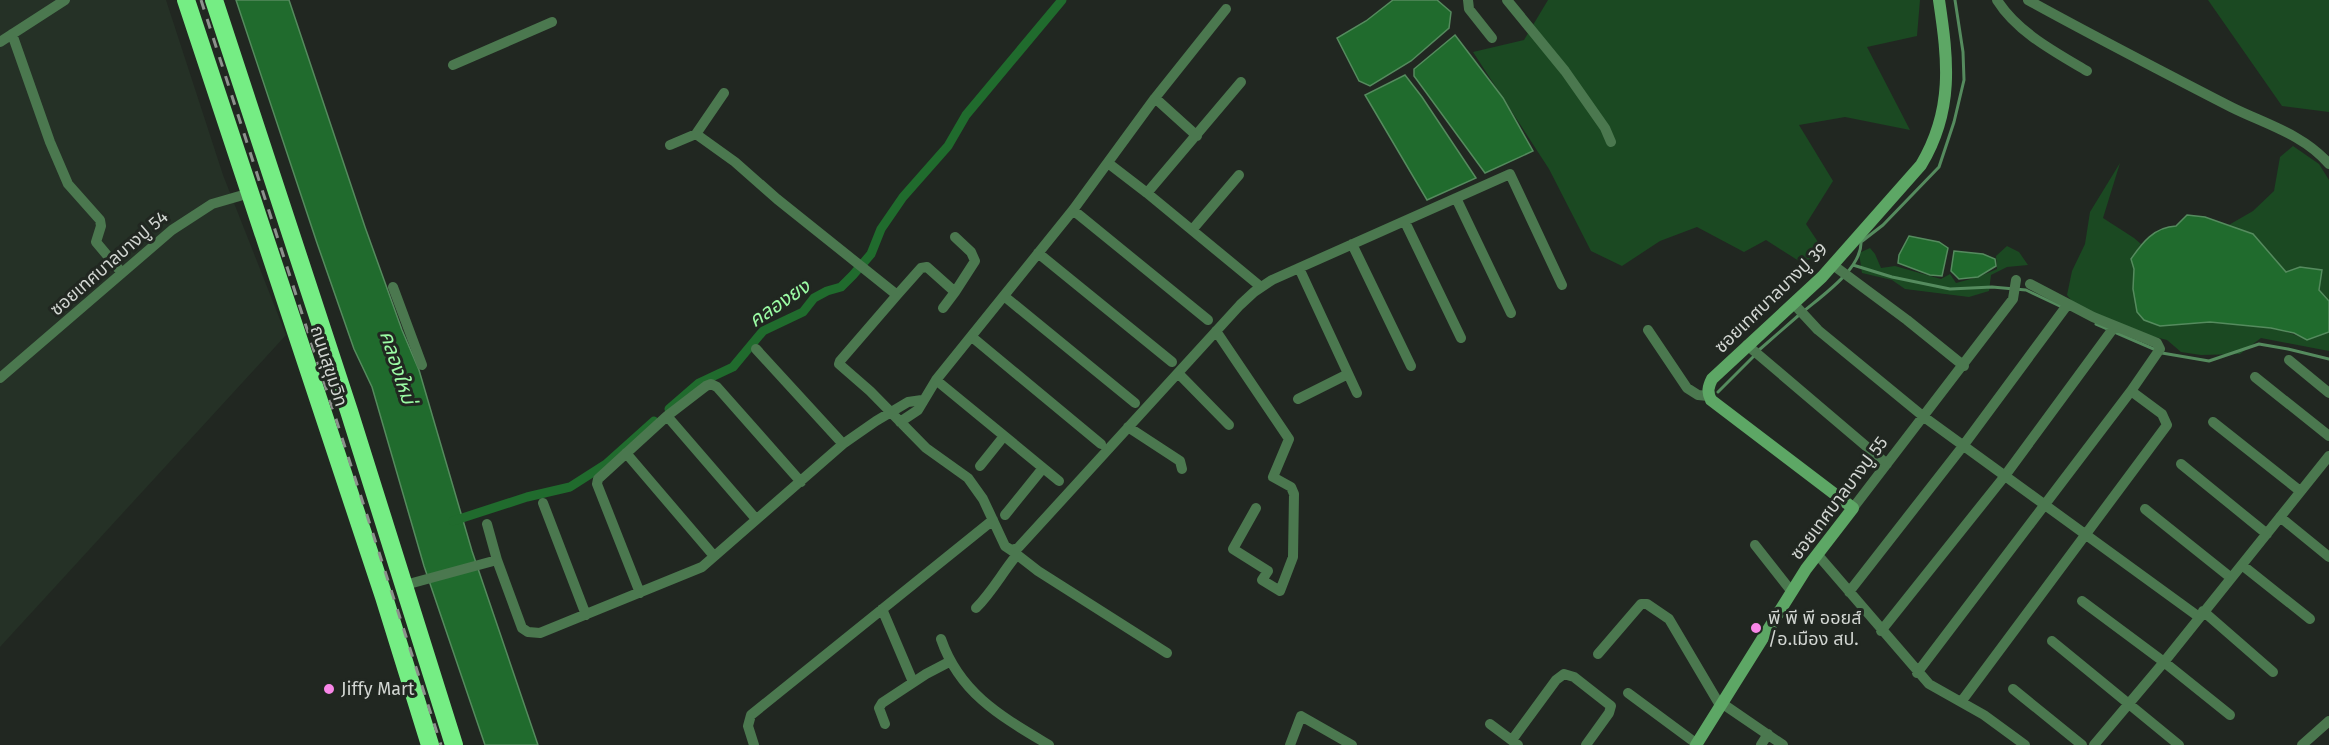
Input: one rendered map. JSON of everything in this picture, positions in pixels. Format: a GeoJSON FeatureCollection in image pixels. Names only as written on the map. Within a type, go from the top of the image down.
{"type":"FeatureCollection","features":[{"type":"Feature","properties":{"kind":"highway","name":"ถนนสุขุมวิท"},"geometry":{"type":"LineString","coordinates":[[186,0],[430,745]]}},
{"type":"Feature","properties":{"kind":"highway","name":"ถนนสุขุมวิท"},"geometry":{"type":"LineString","coordinates":[[214,0],[412,583],[454,745]]}},
{"type":"Feature","properties":{"kind":"street"},"geometry":{"type":"LineString","coordinates":[[0,42],[65,0]]}},
{"type":"Feature","properties":{"kind":"street"},"geometry":{"type":"LineString","coordinates":[[1468,0],[1469,9],[1492,38]]}},
{"type":"Feature","properties":{"kind":"street"},"geometry":{"type":"LineString","coordinates":[[1507,0],[1565,71],[1605,128],[1611,142]]}},
{"type":"Feature","properties":{"kind":"street","name":"ซอยเทศบาลบางปู 39"},"geometry":{"type":"LineString","coordinates":[[1708,396],[1712,380],[1754,350],[1799,310],[1837,268],[1855,237],[1921,165],[1937,132],[1947,84],[1948,61],[1940,0]]}},
{"type":"Feature","properties":{"kind":"street"},"geometry":{"type":"LineString","coordinates":[[1997,0],[2023,28],[2038,40],[2087,71]]}},
{"type":"Feature","properties":{"kind":"street"},"geometry":{"type":"LineString","coordinates":[[2028,0],[2140,61],[2233,108],[2296,136],[2329,164]]}},
{"type":"Feature","properties":{"kind":"street"},"geometry":{"type":"LineString","coordinates":[[900,422],[918,410],[936,380],[1073,210],[1155,98],[1226,9]]}},
{"type":"Feature","properties":{"kind":"street"},"geometry":{"type":"LineString","coordinates":[[453,65],[552,22]]}},
{"type":"Feature","properties":{"kind":"street"},"geometry":{"type":"LineString","coordinates":[[12,34],[50,142],[68,184],[100,220],[101,226],[96,242],[122,273]]}},
{"type":"Feature","properties":{"kind":"street"},"geometry":{"type":"LineString","coordinates":[[1148,193],[1241,82]]}},
{"type":"Feature","properties":{"kind":"street"},"geometry":{"type":"LineString","coordinates":[[670,145],[696,134],[724,93]]}},
{"type":"Feature","properties":{"kind":"street"},"geometry":{"type":"LineString","coordinates":[[1155,98],[1197,136]]}},
{"type":"Feature","properties":{"kind":"street"},"geometry":{"type":"LineString","coordinates":[[696,134],[729,157],[777,199],[897,295]]}},
{"type":"Feature","properties":{"kind":"street"},"geometry":{"type":"LineString","coordinates":[[1108,163],[1148,193],[1261,287]]}},
{"type":"Feature","properties":{"kind":"street"},"geometry":{"type":"LineString","coordinates":[[976,608],[988,596],[1018,548],[1240,305],[1261,287],[1510,174],[1562,285]]}},
{"type":"Feature","properties":{"kind":"street"},"geometry":{"type":"LineString","coordinates":[[1192,230],[1239,175]]}},
{"type":"Feature","properties":{"kind":"street","name":"ซอยเทศบาลบางปู 54"},"geometry":{"type":"LineString","coordinates":[[0,378],[172,230],[197,212],[217,202],[250,193]]}},
{"type":"Feature","properties":{"kind":"street"},"geometry":{"type":"LineString","coordinates":[[1456,198],[1511,313]]}},
{"type":"Feature","properties":{"kind":"street"},"geometry":{"type":"LineString","coordinates":[[1073,210],[1208,320]]}},
{"type":"Feature","properties":{"kind":"street"},"geometry":{"type":"LineString","coordinates":[[1405,222],[1461,338]]}},
{"type":"Feature","properties":{"kind":"street"},"geometry":{"type":"LineString","coordinates":[[943,308],[975,261],[971,252],[955,237]]}},
{"type":"Feature","properties":{"kind":"street"},"geometry":{"type":"LineString","coordinates":[[1352,244],[1411,366]]}},
{"type":"Feature","properties":{"kind":"street"},"geometry":{"type":"LineString","coordinates":[[1038,253],[1172,362]]}},
{"type":"Feature","properties":{"kind":"street"},"geometry":{"type":"LineString","coordinates":[[955,292],[924,266],[839,363],[926,448],[968,478],[990,523],[1005,546],[1167,653]]}},
{"type":"Feature","properties":{"kind":"street"},"geometry":{"type":"LineString","coordinates":[[1299,268],[1357,393]]}},
{"type":"Feature","properties":{"kind":"street"},"geometry":{"type":"LineString","coordinates":[[1837,268],[1964,366]]}},
{"type":"Feature","properties":{"kind":"street"},"geometry":{"type":"LineString","coordinates":[[1917,673],[2131,391],[2158,351],[2157,343],[2113,329],[2065,308],[2030,284]]}},
{"type":"Feature","properties":{"kind":"street","name":"ซอยเทศบาลบางปู 55"},"geometry":{"type":"LineString","coordinates":[[1696,745],[1817,555],[1964,366],[2013,299],[2016,286]]}},
{"type":"Feature","properties":{"kind":"street"},"geometry":{"type":"LineString","coordinates":[[393,287],[422,364]]}},
{"type":"Feature","properties":{"kind":"street"},"geometry":{"type":"LineString","coordinates":[[1004,296],[1135,404]]}},
{"type":"Feature","properties":{"kind":"street"},"geometry":{"type":"LineString","coordinates":[[1849,592],[1963,446],[2065,308]]}},
{"type":"Feature","properties":{"kind":"street"},"geometry":{"type":"LineString","coordinates":[[1799,310],[1854,361],[1924,417],[2043,505],[2201,614],[2273,672]]}},
{"type":"Feature","properties":{"kind":"street"},"geometry":{"type":"LineString","coordinates":[[1881,631],[2004,477],[2113,329]]}},
{"type":"Feature","properties":{"kind":"street"},"geometry":{"type":"LineString","coordinates":[[1648,330],[1687,388],[1693,393],[1708,396],[1715,404],[1853,507]]}},
{"type":"Feature","properties":{"kind":"street"},"geometry":{"type":"LineString","coordinates":[[1216,331],[1289,440],[1273,477],[1291,487],[1294,494],[1293,557],[1280,591],[1262,580],[1268,571],[1233,549],[1256,508]]}},
{"type":"Feature","properties":{"kind":"street"},"geometry":{"type":"LineString","coordinates":[[972,337],[1101,444]]}},
{"type":"Feature","properties":{"kind":"street"},"geometry":{"type":"LineString","coordinates":[[756,349],[843,444]]}},
{"type":"Feature","properties":{"kind":"street"},"geometry":{"type":"LineString","coordinates":[[1754,350],[1887,464]]}},
{"type":"Feature","properties":{"kind":"street"},"geometry":{"type":"LineString","coordinates":[[2289,360],[2329,393]]}},
{"type":"Feature","properties":{"kind":"street"},"geometry":{"type":"LineString","coordinates":[[1178,373],[1229,425]]}},
{"type":"Feature","properties":{"kind":"street"},"geometry":{"type":"LineString","coordinates":[[1298,399],[1348,374]]}},
{"type":"Feature","properties":{"kind":"street"},"geometry":{"type":"LineString","coordinates":[[2255,377],[2329,436]]}},
{"type":"Feature","properties":{"kind":"street"},"geometry":{"type":"LineString","coordinates":[[936,380],[1059,481]]}},
{"type":"Feature","properties":{"kind":"street"},"geometry":{"type":"LineString","coordinates":[[640,593],[597,484],[600,475],[667,416],[706,386],[711,384],[717,387],[801,482]]}},
{"type":"Feature","properties":{"kind":"street"},"geometry":{"type":"LineString","coordinates":[[1961,702],[2167,425],[2162,414],[2131,391]]}},
{"type":"Feature","properties":{"kind":"street"},"geometry":{"type":"LineString","coordinates":[[487,524],[492,561],[522,627],[528,632],[540,633],[693,572],[843,444],[908,402],[922,400]]}},
{"type":"Feature","properties":{"kind":"street"},"geometry":{"type":"LineString","coordinates":[[667,416],[756,519]]}},
{"type":"Feature","properties":{"kind":"street"},"geometry":{"type":"LineString","coordinates":[[2213,422],[2300,491]]}},
{"type":"Feature","properties":{"kind":"street"},"geometry":{"type":"LineString","coordinates":[[1128,427],[1180,461],[1182,469]]}},
{"type":"Feature","properties":{"kind":"street"},"geometry":{"type":"LineString","coordinates":[[980,466],[1004,436]]}},
{"type":"Feature","properties":{"kind":"street"},"geometry":{"type":"LineString","coordinates":[[626,453],[714,556]]}},
{"type":"Feature","properties":{"kind":"street"},"geometry":{"type":"LineString","coordinates":[[2094,745],[2164,662],[2300,491],[2328,461]]}},
{"type":"Feature","properties":{"kind":"street"},"geometry":{"type":"LineString","coordinates":[[2181,464],[2267,534]]}},
{"type":"Feature","properties":{"kind":"street"},"geometry":{"type":"LineString","coordinates":[[1005,515],[1043,468]]}},
{"type":"Feature","properties":{"kind":"street"},"geometry":{"type":"LineString","coordinates":[[543,503],[586,615]]}},
{"type":"Feature","properties":{"kind":"street"},"geometry":{"type":"LineString","coordinates":[[2145,509],[2230,578]]}},
{"type":"Feature","properties":{"kind":"street"},"geometry":{"type":"LineString","coordinates":[[2280,517],[2329,557]]}},
{"type":"Feature","properties":{"kind":"street"},"geometry":{"type":"LineString","coordinates":[[754,745],[748,726],[751,715],[990,523]]}},
{"type":"Feature","properties":{"kind":"street"},"geometry":{"type":"LineString","coordinates":[[1755,545],[1792,592]]}},
{"type":"Feature","properties":{"kind":"street"},"geometry":{"type":"LineString","coordinates":[[1817,555],[1917,673],[1938,690],[1992,720],[2025,745]]}},
{"type":"Feature","properties":{"kind":"street"},"geometry":{"type":"LineString","coordinates":[[412,583],[492,561]]}},
{"type":"Feature","properties":{"kind":"street"},"geometry":{"type":"LineString","coordinates":[[2242,565],[2310,619]]}},
{"type":"Feature","properties":{"kind":"street"},"geometry":{"type":"LineString","coordinates":[[2082,600],[2230,715]]}},
{"type":"Feature","properties":{"kind":"street"},"geometry":{"type":"LineString","coordinates":[[1598,654],[1641,604],[1647,604],[1669,619],[1722,706],[1783,745]]}},
{"type":"Feature","properties":{"kind":"street"},"geometry":{"type":"LineString","coordinates":[[882,609],[913,682]]}},
{"type":"Feature","properties":{"kind":"street"},"geometry":{"type":"LineString","coordinates":[[941,639],[950,662],[987,705],[1049,745]]}},
{"type":"Feature","properties":{"kind":"street"},"geometry":{"type":"LineString","coordinates":[[2052,641],[2179,745]]}},
{"type":"Feature","properties":{"kind":"street"},"geometry":{"type":"LineString","coordinates":[[885,724],[880,713],[880,705],[913,682],[950,662]]}},
{"type":"Feature","properties":{"kind":"street"},"geometry":{"type":"LineString","coordinates":[[1490,724],[1515,743],[1556,680],[1564,674],[1574,677],[1611,706],[1609,713],[1586,745]]}},
{"type":"Feature","properties":{"kind":"street"},"geometry":{"type":"LineString","coordinates":[[2013,689],[2082,745]]}},
{"type":"Feature","properties":{"kind":"street"},"geometry":{"type":"LineString","coordinates":[[1628,693],[1696,745]]}},
{"type":"Feature","properties":{"kind":"street"},"geometry":{"type":"LineString","coordinates":[[1290,745],[1300,716],[1352,745]]}},
{"type":"Feature","properties":{"kind":"street"},"geometry":{"type":"LineString","coordinates":[[2302,745],[2329,721]]}},
{"type":"Feature","properties":{"kind":"street"},"geometry":{"type":"LineString","coordinates":[[1761,745],[1768,734]]}},
{"type":"Feature","properties":{"kind":"shaded area"},"geometry":{"type":"Polygon","coordinates":[[[0,0],[166,0],[223,175],[286,335],[0,647],[0,0]]]}},
{"type":"Feature","properties":{"kind":"shaded area"},"geometry":{"type":"Polygon","coordinates":[[[1548,0],[1920,0],[1917,36],[1867,47],[1910,130],[1845,117],[1799,125],[1833,181],[1806,224],[1824,251],[1802,263],[1766,240],[1744,252],[1697,227],[1660,241],[1622,266],[1591,251],[1549,169],[1473,52],[1524,40],[1548,0]]]}},
{"type":"Feature","properties":{"kind":"shaded area"},"geometry":{"type":"Polygon","coordinates":[[[2208,0],[2329,0],[2329,112],[2282,106],[2208,0]]]}},
{"type":"Feature","properties":{"kind":"shaded area"},"geometry":{"type":"Polygon","coordinates":[[[2293,146],[2319,164],[2329,180],[2329,301],[2300,267],[2286,272],[2253,234],[2227,226],[2253,211],[2274,191],[2280,157],[2293,146]]]}},
{"type":"Feature","properties":{"kind":"shaded area"},"geometry":{"type":"Polygon","coordinates":[[[2120,163],[2103,218],[2141,244],[2131,259],[2134,269],[2187,324],[2216,323],[2264,327],[2307,340],[2329,332],[2329,351],[2261,338],[2240,354],[2201,355],[2181,352],[2167,340],[2119,328],[2079,310],[2067,295],[2072,271],[2085,244],[2090,212],[2120,163]]]}},
{"type":"Feature","properties":{"kind":"shaded area"},"geometry":{"type":"Polygon","coordinates":[[[2007,246],[2019,252],[2028,265],[2007,267],[1991,275],[1989,291],[1969,297],[1905,289],[1892,280],[1862,273],[1859,253],[1870,248],[1881,268],[1895,266],[1941,279],[1950,274],[1956,283],[1997,269],[1996,256],[2007,246]]]}},
{"type":"Feature","properties":{"kind":"water","name":"คลองใหม่"},"geometry":{"type":"Polygon","coordinates":[[[236,0],[289,0],[365,227],[419,370],[472,551],[538,745],[485,745],[424,566],[372,387],[354,349],[236,0]]]}},
{"type":"Feature","properties":{"kind":"water"},"geometry":{"type":"Polygon","coordinates":[[[1393,0],[1437,0],[1451,12],[1449,28],[1411,61],[1370,86],[1359,81],[1337,38],[1366,21],[1393,0]]]}},
{"type":"Feature","properties":{"kind":"water"},"geometry":{"type":"Polygon","coordinates":[[[1455,35],[1503,98],[1533,151],[1485,173],[1414,76],[1414,69],[1455,35]]]}},
{"type":"Feature","properties":{"kind":"water"},"geometry":{"type":"Polygon","coordinates":[[[1405,75],[1476,178],[1427,200],[1365,95],[1405,75]]]}},
{"type":"Feature","properties":{"kind":"water"},"geometry":{"type":"Polygon","coordinates":[[[2187,215],[2205,217],[2253,234],[2286,272],[2300,267],[2322,270],[2319,290],[2329,301],[2329,332],[2307,340],[2294,333],[2271,328],[2210,322],[2160,326],[2144,320],[2137,312],[2133,289],[2134,269],[2131,259],[2149,237],[2161,229],[2176,226],[2187,215]]]}},
{"type":"Feature","properties":{"kind":"water"},"geometry":{"type":"Polygon","coordinates":[[[1909,236],[1939,242],[1948,248],[1942,276],[1930,275],[1898,263],[1899,255],[1909,236]]]}},
{"type":"Feature","properties":{"kind":"water"},"geometry":{"type":"Polygon","coordinates":[[[1954,251],[1983,254],[1995,259],[1996,266],[1978,277],[1959,279],[1951,271],[1954,251]]]}},
{"type":"Feature","properties":{"kind":"waterway","name":"คลองยง"},"geometry":{"type":"LineString","coordinates":[[669,409],[699,383],[733,367],[763,331],[803,312],[814,298],[841,287],[853,275],[871,254],[881,229],[903,197],[948,146],[966,115],[1062,0]]}},
{"type":"Feature","properties":{"kind":"waterway"},"geometry":{"type":"LineString","coordinates":[[1804,311],[1831,289],[1848,271],[1860,252],[1861,242],[1883,225],[1939,167],[1954,122],[1964,80],[1963,52],[1955,0]]}},
{"type":"Feature","properties":{"kind":"waterway"},"geometry":{"type":"LineString","coordinates":[[1853,265],[1892,277],[1950,289],[1992,287],[2026,290],[2064,308]]}},
{"type":"Feature","properties":{"kind":"waterway"},"geometry":{"type":"LineString","coordinates":[[1759,350],[1799,315]]}},
{"type":"Feature","properties":{"kind":"waterway"},"geometry":{"type":"LineString","coordinates":[[2096,324],[2156,350]]}},
{"type":"Feature","properties":{"kind":"waterway"},"geometry":{"type":"LineString","coordinates":[[2162,353],[2209,361],[2259,344],[2329,359]]}},
{"type":"Feature","properties":{"kind":"waterway"},"geometry":{"type":"LineString","coordinates":[[1718,392],[1755,355]]}},
{"type":"Feature","properties":{"kind":"waterway","name":"คลองยง"},"geometry":{"type":"LineString","coordinates":[[453,521],[527,497],[570,487],[606,464],[654,421]]}},
{"type":"Feature","properties":{"kind":"railway"},"geometry":{"type":"LineString","coordinates":[[201,0],[441,745]]}},
{"type":"Feature","properties":{"kind":"place","name":"พี พี พี ออยส์ /อ.เมือง สป."},"geometry":{"type":"Point","coordinates":[1756,628]}},
{"type":"Feature","properties":{"kind":"place","name":"Jiffy Mart"},"geometry":{"type":"Point","coordinates":[329,689]}}]}
